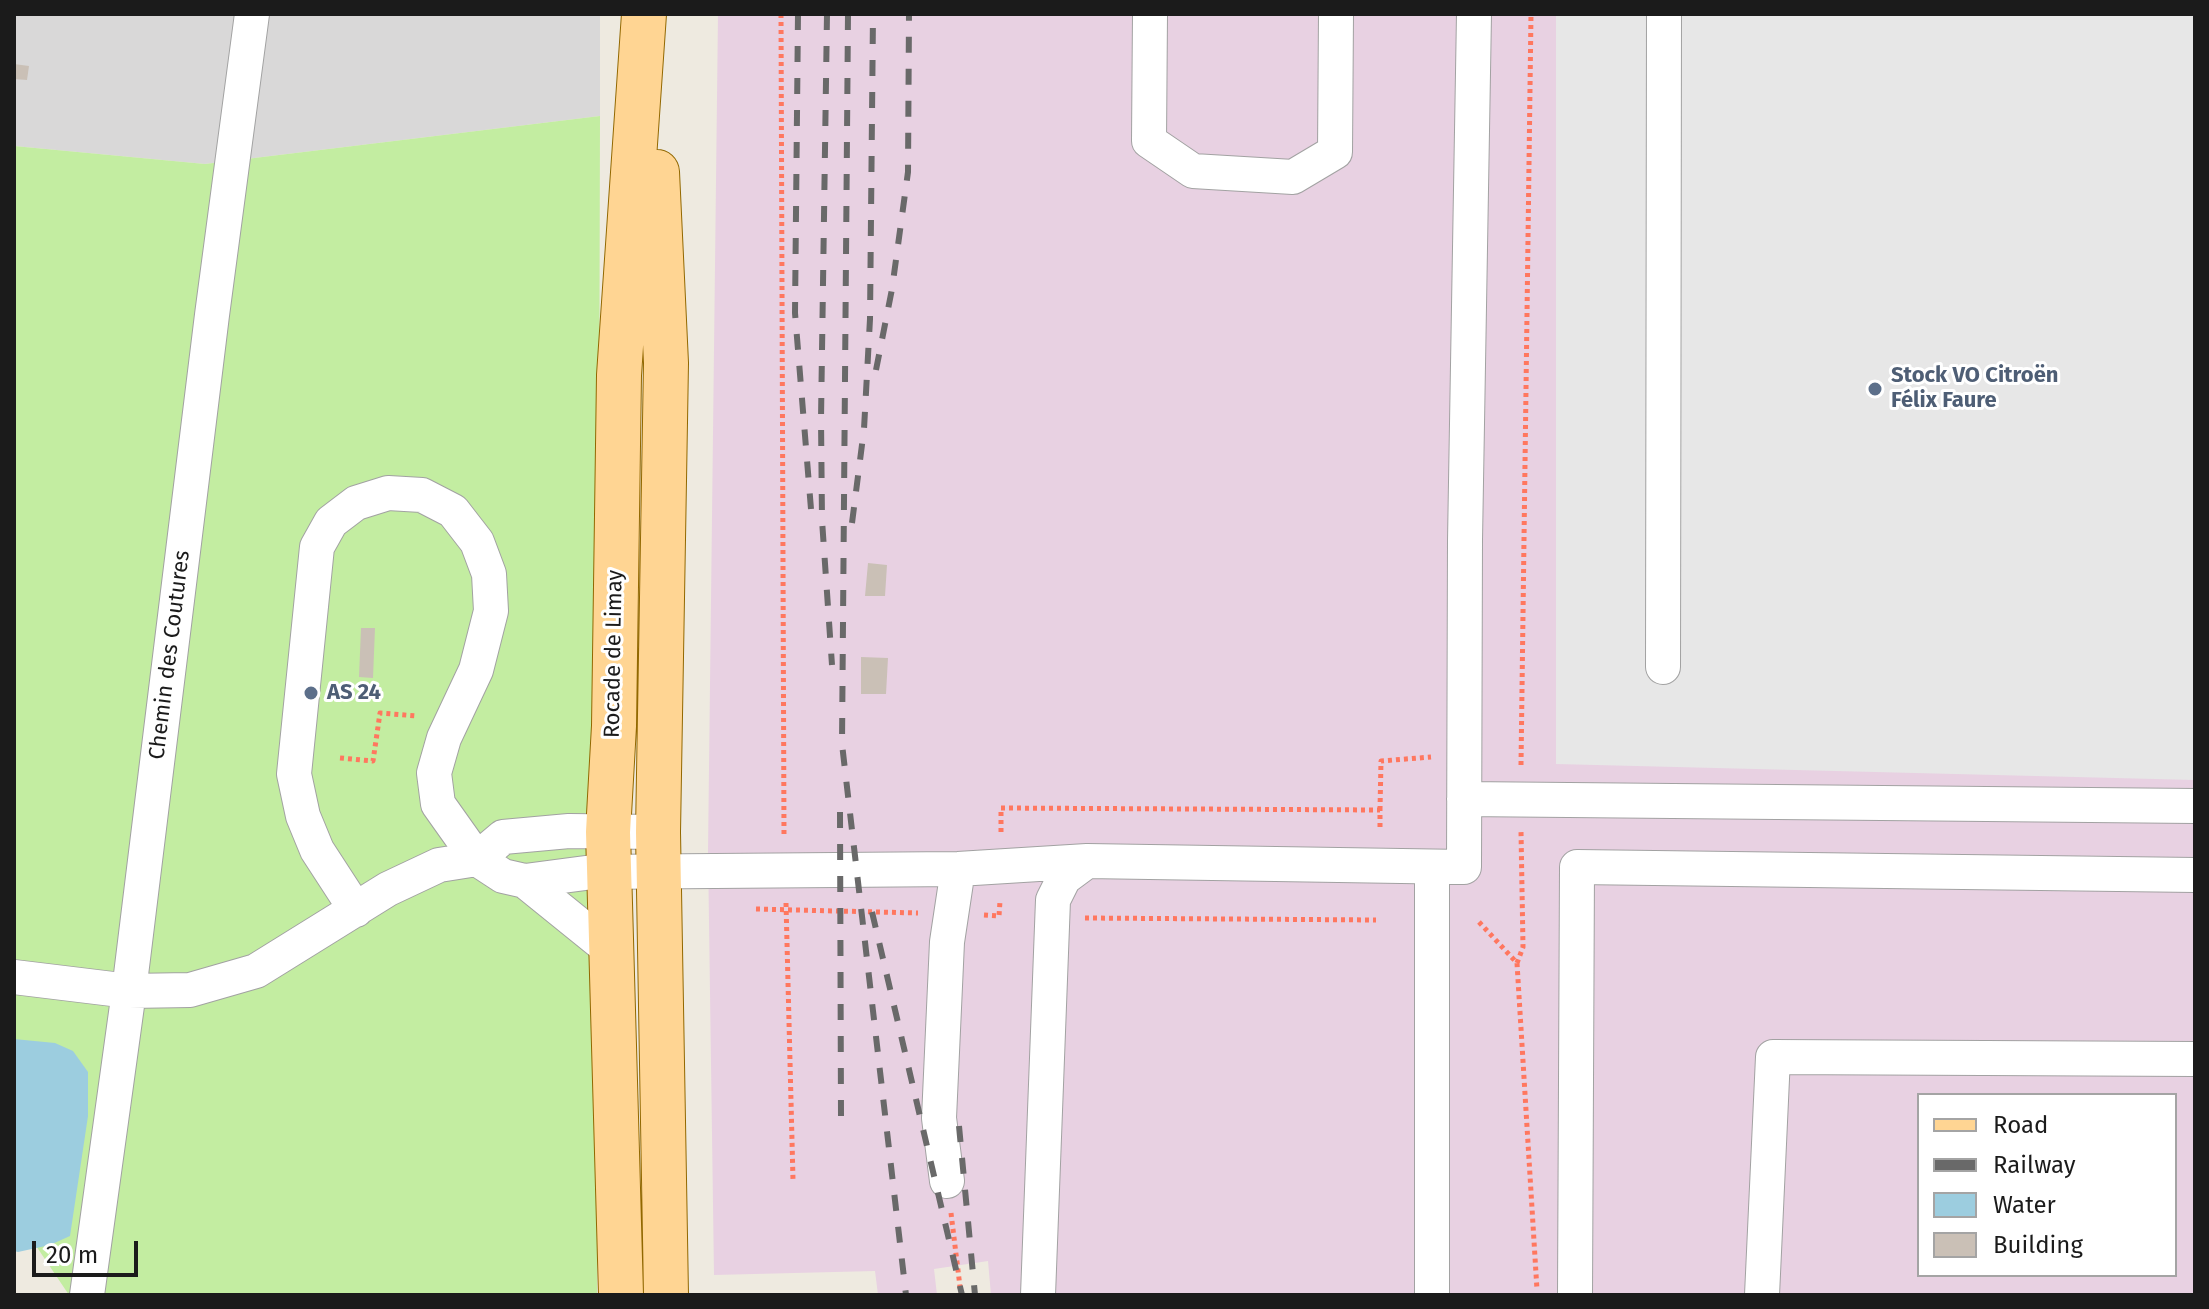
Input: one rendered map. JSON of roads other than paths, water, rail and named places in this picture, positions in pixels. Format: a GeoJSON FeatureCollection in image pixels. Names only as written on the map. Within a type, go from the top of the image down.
{"type":"FeatureCollection","features":[{"type":"Feature","properties":{"kind":"main road","name":"Rocade de Limay"},"geometry":{"type":"LineString","coordinates":[[621,1295],[610,852],[619,375],[644,14]]}},
{"type":"Feature","properties":{"kind":"main road","name":"Rocade de Limay"},"geometry":{"type":"LineString","coordinates":[[650,14],[666,363],[658,851],[666,1295]]}},
{"type":"Feature","properties":{"kind":"street","name":"Chemin des Coutures"},"geometry":{"type":"LineString","coordinates":[[87,1295],[129,991],[252,14]]}},
{"type":"Feature","properties":{"kind":"street"},"geometry":{"type":"LineString","coordinates":[[1150,14],[1149,141],[1193,171],[1293,177],[1335,152],[1336,14]]}},
{"type":"Feature","properties":{"kind":"street"},"geometry":{"type":"LineString","coordinates":[[14,977],[129,991],[190,990],[256,971],[388,889],[439,865],[477,859],[503,837],[569,831],[610,852],[658,851],[785,870],[958,869],[1087,861],[1464,867],[1465,540],[1474,14]]}},
{"type":"Feature","properties":{"kind":"street"},"geometry":{"type":"LineString","coordinates":[[1663,667],[1664,14]]}},
{"type":"Feature","properties":{"kind":"street"},"geometry":{"type":"LineString","coordinates":[[356,910],[317,850],[303,816],[294,774],[317,547],[331,522],[356,503],[388,493],[422,495],[453,511],[477,542],[489,574],[491,611],[476,670],[444,738],[434,773],[438,804],[477,859],[503,876],[525,881],[593,872],[610,852]]}},
{"type":"Feature","properties":{"kind":"street"},"geometry":{"type":"LineString","coordinates":[[1464,799],[2195,806]]}},
{"type":"Feature","properties":{"kind":"street"},"geometry":{"type":"LineString","coordinates":[[1038,1295],[1053,900],[1064,878],[1087,861]]}},
{"type":"Feature","properties":{"kind":"street"},"geometry":{"type":"LineString","coordinates":[[1432,867],[1432,1295]]}},
{"type":"Feature","properties":{"kind":"street"},"geometry":{"type":"LineString","coordinates":[[1575,1295],[1577,867],[2195,875]]}},
{"type":"Feature","properties":{"kind":"street"},"geometry":{"type":"LineString","coordinates":[[947,1181],[939,1118],[947,942],[958,869]]}},
{"type":"Feature","properties":{"kind":"street"},"geometry":{"type":"LineString","coordinates":[[525,881],[614,953]]}},
{"type":"Feature","properties":{"kind":"street"},"geometry":{"type":"LineString","coordinates":[[1762,1295],[1773,1057],[2195,1059]]}},
{"type":"Feature","properties":{"kind":"water"},"geometry":{"type":"Polygon","coordinates":[[[14,1039],[55,1043],[73,1051],[88,1072],[88,1116],[70,1236],[50,1245],[18,1252],[14,1251],[14,1039]]]}},
{"type":"Feature","properties":{"kind":"railway"},"geometry":{"type":"LineString","coordinates":[[798,14],[795,313],[811,509]]}},
{"type":"Feature","properties":{"kind":"railway"},"geometry":{"type":"LineString","coordinates":[[827,14],[821,419],[822,520],[832,665]]}},
{"type":"Feature","properties":{"kind":"railway"},"geometry":{"type":"LineString","coordinates":[[848,14],[842,744],[906,1295]]}},
{"type":"Feature","properties":{"kind":"railway"},"geometry":{"type":"LineString","coordinates":[[852,523],[864,429],[870,319],[873,14]]}},
{"type":"Feature","properties":{"kind":"railway"},"geometry":{"type":"LineString","coordinates":[[876,370],[892,289],[908,172],[909,14]]}},
{"type":"Feature","properties":{"kind":"railway"},"geometry":{"type":"LineString","coordinates":[[840,812],[841,1116]]}},
{"type":"Feature","properties":{"kind":"railway"},"geometry":{"type":"LineString","coordinates":[[872,912],[962,1295]]}},
{"type":"Feature","properties":{"kind":"railway"},"geometry":{"type":"LineString","coordinates":[[959,1126],[975,1295]]}},
{"type":"Feature","properties":{"kind":"place","name":"Stock VO Citroën Félix Faure"},"geometry":{"type":"Point","coordinates":[1875,389]}},
{"type":"Feature","properties":{"kind":"place","name":"AS 24"},"geometry":{"type":"Point","coordinates":[311,693]}}]}
